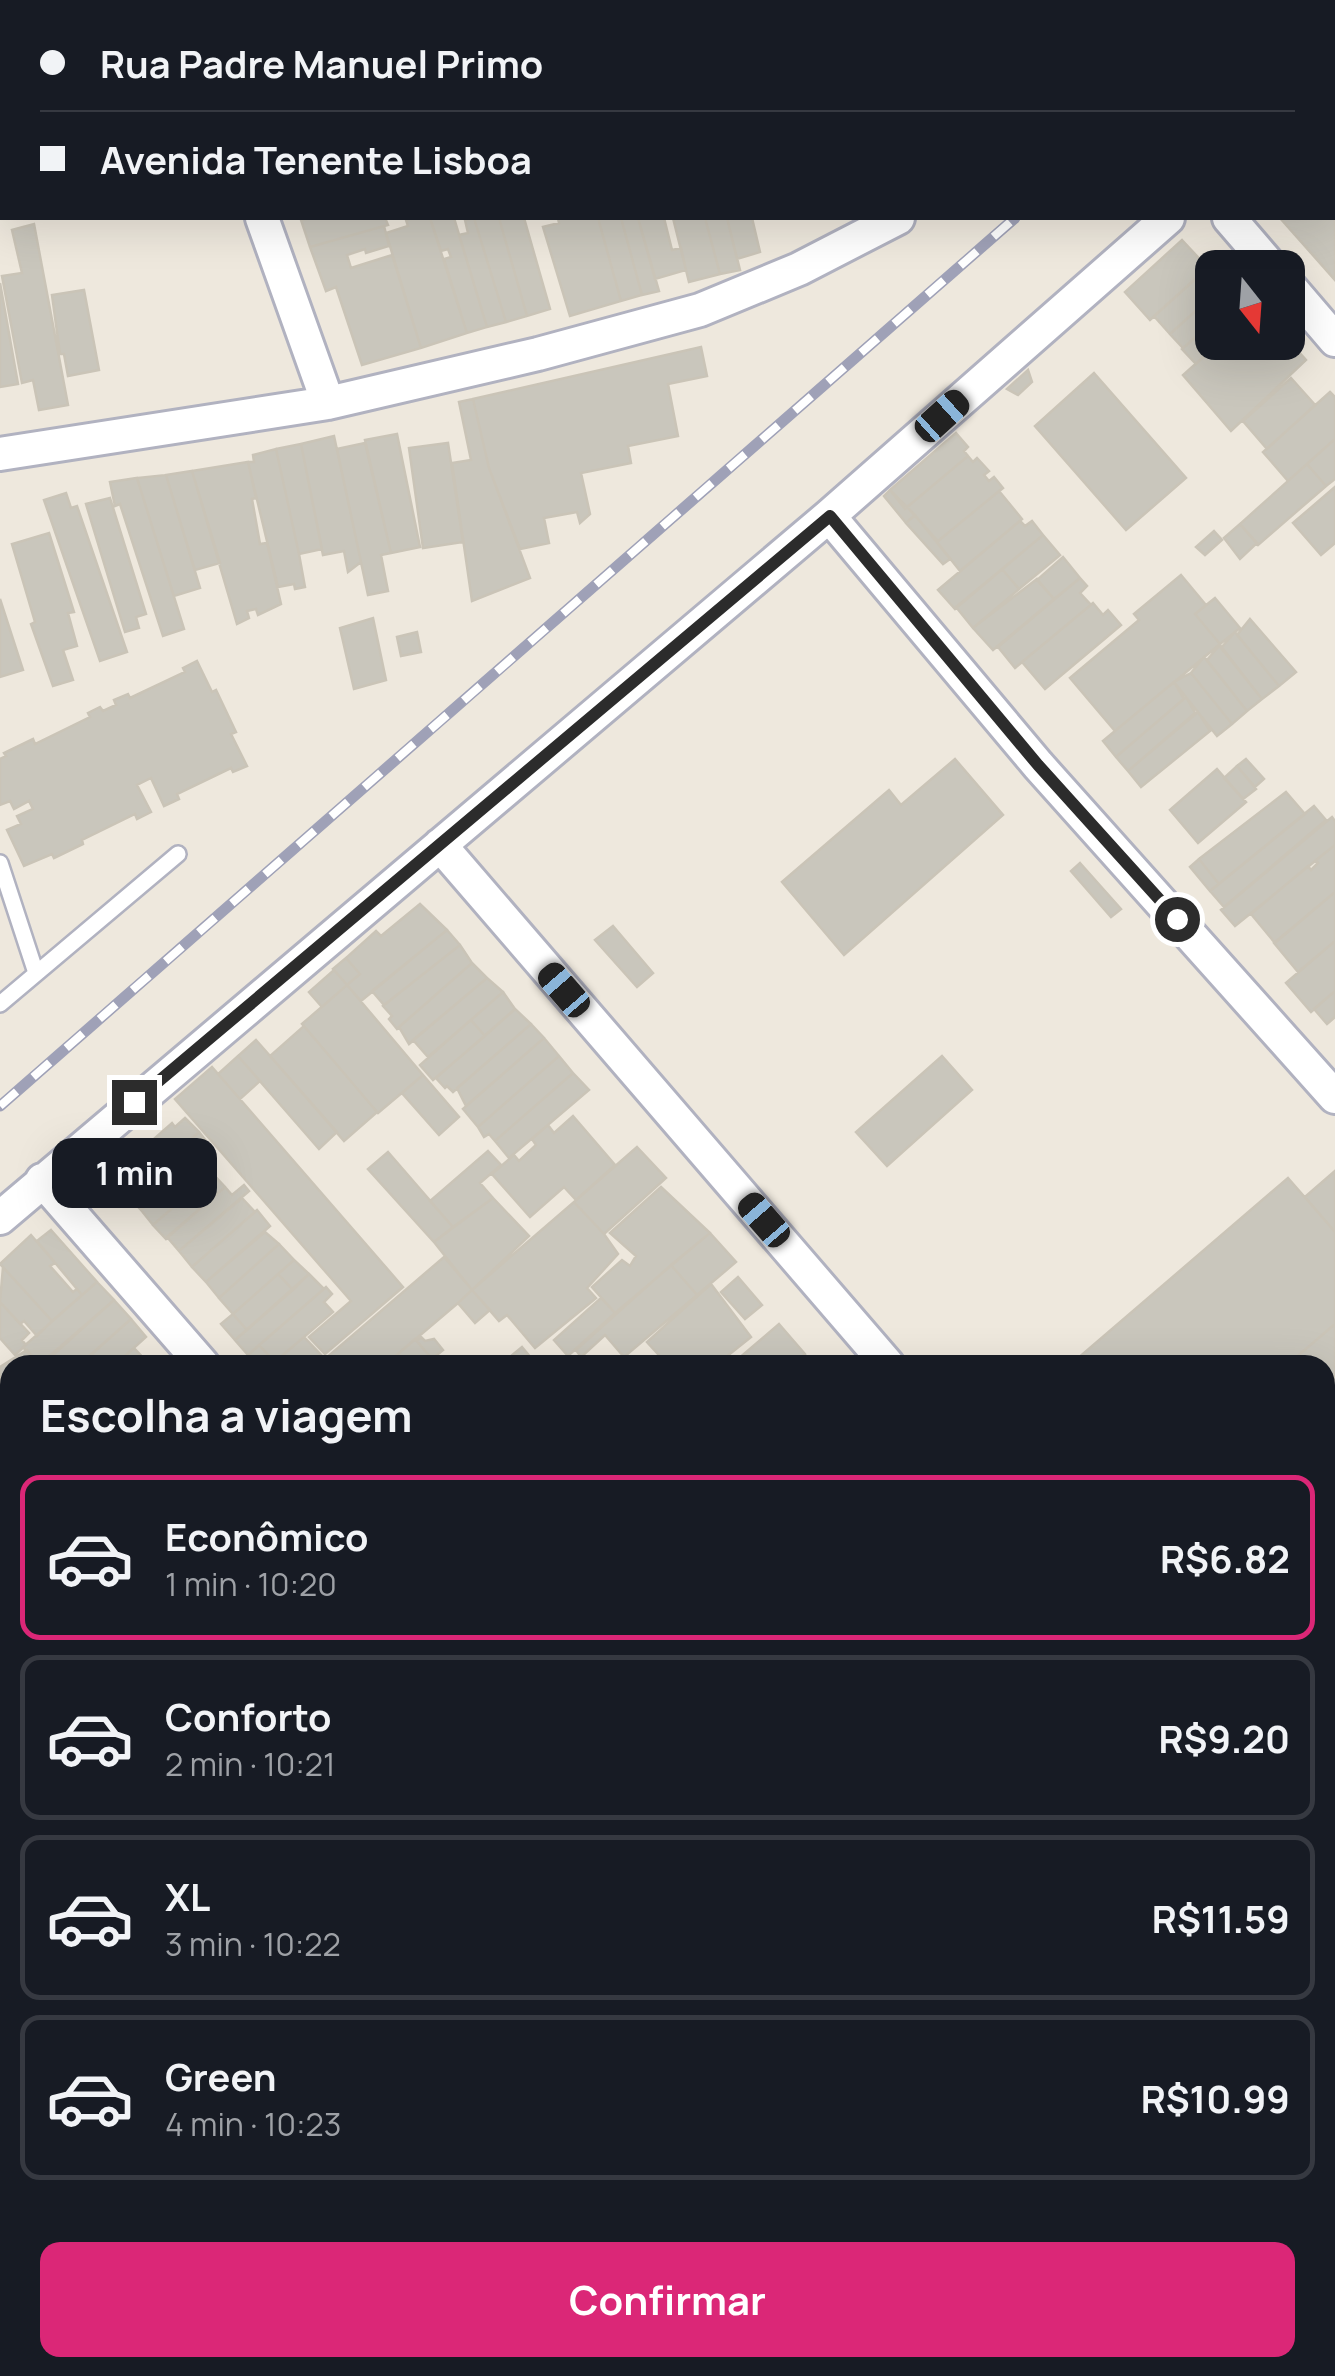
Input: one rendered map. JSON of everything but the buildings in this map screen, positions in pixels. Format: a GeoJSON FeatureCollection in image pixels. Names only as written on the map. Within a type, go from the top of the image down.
{"type":"FeatureCollection","features":[{"type":"Feature","properties":{"kind":"street"},"geometry":{"type":"LineString","coordinates":[[263,220],[328,402]]}},
{"type":"Feature","properties":{"kind":"street"},"geometry":{"type":"LineString","coordinates":[[0,454],[328,402],[538,354],[700,310],[799,270],[894,220]]}},
{"type":"Feature","properties":{"kind":"street"},"geometry":{"type":"LineString","coordinates":[[0,1218],[830,516],[1166,220]]}},
{"type":"Feature","properties":{"kind":"street"},"geometry":{"type":"LineString","coordinates":[[1231,220],[1257,250]]}},
{"type":"Feature","properties":{"kind":"street"},"geometry":{"type":"LineString","coordinates":[[1305,305],[1335,340]]}},
{"type":"Feature","properties":{"kind":"street"},"geometry":{"type":"LineString","coordinates":[[830,516],[1038,765],[1335,1097]]}},
{"type":"Feature","properties":{"kind":"street"},"geometry":{"type":"LineString","coordinates":[[440,845],[879,1355]]}},
{"type":"Feature","properties":{"kind":"street"},"geometry":{"type":"LineString","coordinates":[[42,1180],[194,1355]]}},
{"type":"Feature","properties":{"kind":"lane"},"geometry":{"type":"LineString","coordinates":[[0,1004],[178,854]]}},
{"type":"Feature","properties":{"kind":"lane"},"geometry":{"type":"LineString","coordinates":[[0,863],[36,974]]}},
{"type":"Feature","properties":{"kind":"railway"},"geometry":{"type":"LineString","coordinates":[[0,1106],[1013,220]]}},
{"type":"Feature","properties":{"kind":"route"},"geometry":{"type":"LineString","coordinates":[[134,1102],[830,516],[1038,765],[1177,919]]}}]}
